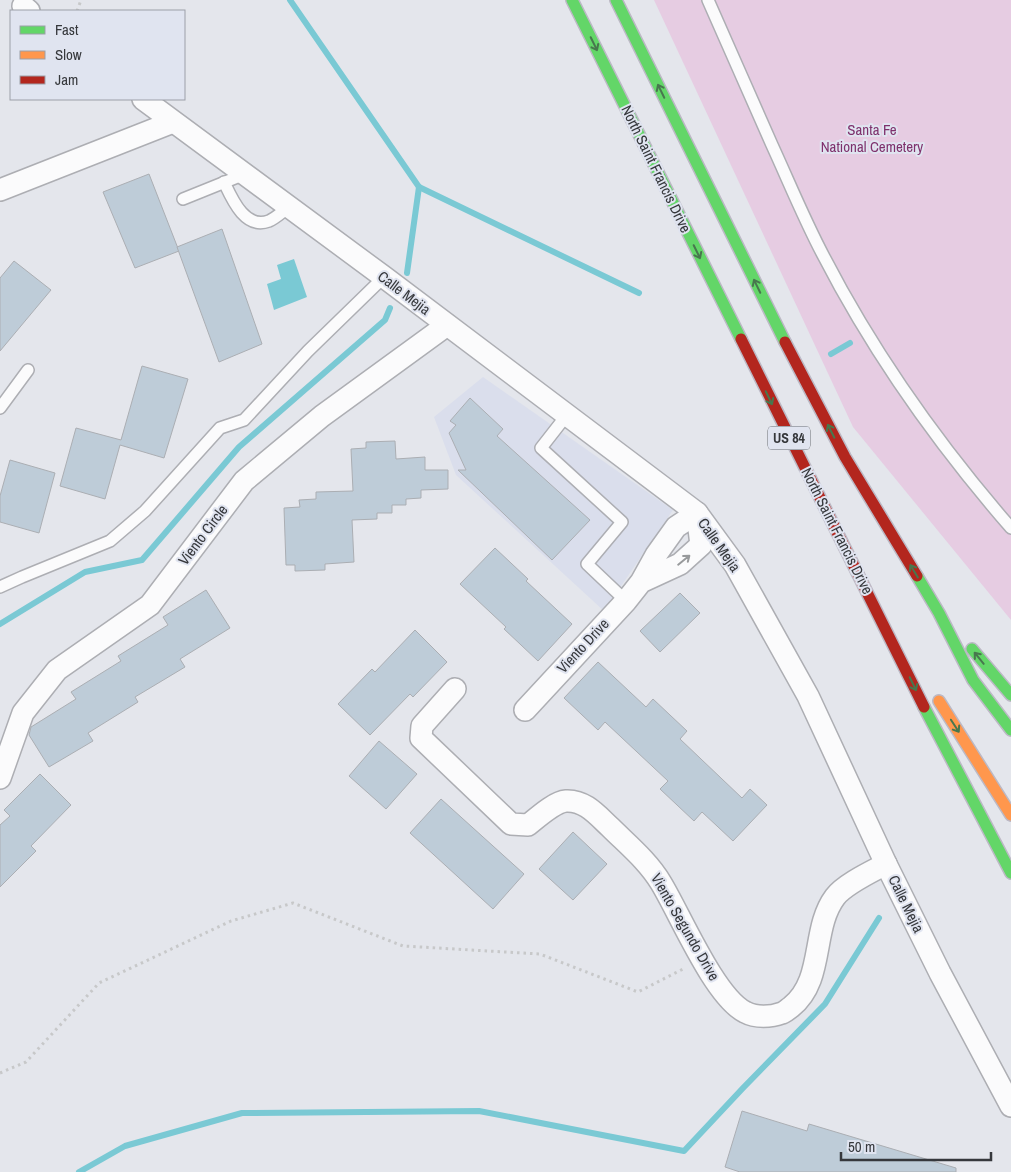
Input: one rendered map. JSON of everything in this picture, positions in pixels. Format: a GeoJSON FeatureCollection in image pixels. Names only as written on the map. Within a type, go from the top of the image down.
{"type":"FeatureCollection","features":[{"type":"Feature","properties":{"kind":"highway","name":"North Saint Francis Drive"},"geometry":{"type":"LineString","coordinates":[[572,0],[870,598],[1011,873]]}},
{"type":"Feature","properties":{"kind":"highway","name":"US 84"},"geometry":{"type":"LineString","coordinates":[[616,0],[778,328],[840,448],[939,612],[973,680],[1011,730]]}},
{"type":"Feature","properties":{"kind":"highway"},"geometry":{"type":"LineString","coordinates":[[870,598],[919,671]]}},
{"type":"Feature","properties":{"kind":"highway"},"geometry":{"type":"LineString","coordinates":[[939,612],[1011,695]]}},
{"type":"Feature","properties":{"kind":"highway"},"geometry":{"type":"LineString","coordinates":[[935,695],[1011,816]]}},
{"type":"Feature","properties":{"kind":"street","name":"Calle Mejia"},"geometry":{"type":"LineString","coordinates":[[144,100],[384,277],[697,513],[735,565],[808,696],[886,864],[940,973],[1011,1106]]}},
{"type":"Feature","properties":{"kind":"street"},"geometry":{"type":"LineString","coordinates":[[0,190],[173,122]]}},
{"type":"Feature","properties":{"kind":"street","name":"Viento Circle"},"geometry":{"type":"LineString","coordinates":[[0,778],[23,713],[57,670],[150,605],[244,481],[322,416],[447,325]]}},
{"type":"Feature","properties":{"kind":"street","name":"Viento Drive"},"geometry":{"type":"LineString","coordinates":[[524,710],[626,601],[641,582],[656,555],[676,527],[697,513],[701,545],[680,564],[641,582]]}},
{"type":"Feature","properties":{"kind":"street","name":"Viento Segundo Drive"},"geometry":{"type":"LineString","coordinates":[[455,689],[422,726],[421,738],[511,824],[528,825],[545,811],[563,801],[578,802],[591,809],[646,863],[660,881],[716,981],[729,999],[745,1012],[765,1017],[784,1013],[800,1000],[809,985],[828,908],[836,895],[886,864]]}},
{"type":"Feature","properties":{"kind":"lane"},"geometry":{"type":"LineString","coordinates":[[708,0],[808,224],[855,313],[920,416],[1011,528]]}},
{"type":"Feature","properties":{"kind":"lane"},"geometry":{"type":"LineString","coordinates":[[184,199],[245,174]]}},
{"type":"Feature","properties":{"kind":"lane"},"geometry":{"type":"LineString","coordinates":[[224,182],[245,217],[257,223],[269,221],[288,207]]}},
{"type":"Feature","properties":{"kind":"lane"},"geometry":{"type":"LineString","coordinates":[[0,587],[110,541],[145,511],[220,428],[244,420],[308,351],[384,277]]}},
{"type":"Feature","properties":{"kind":"lane"},"geometry":{"type":"LineString","coordinates":[[0,408],[28,370]]}},
{"type":"Feature","properties":{"kind":"lane"},"geometry":{"type":"LineString","coordinates":[[566,416],[540,448],[622,522],[587,564],[626,601]]}},
{"type":"Feature","properties":{"kind":"path"},"geometry":{"type":"LineString","coordinates":[[0,1073],[26,1062],[99,983],[232,920],[293,903],[403,946],[540,954],[638,992],[703,958]]}},
{"type":"Feature","properties":{"kind":"shaded area"},"geometry":{"type":"Polygon","coordinates":[[[483,377],[673,510],[604,611],[456,475],[434,417],[483,377]]]}},
{"type":"Feature","properties":{"kind":"green space","name":"Santa Fe National Cemetery"},"geometry":{"type":"Polygon","coordinates":[[[654,0],[1011,0],[1011,620],[853,427],[654,0]]]}},
{"type":"Feature","properties":{"kind":"water"},"geometry":{"type":"Polygon","coordinates":[[[294,259],[307,297],[274,310],[267,284],[281,279],[277,265],[294,259]]]}},
{"type":"Feature","properties":{"kind":"building"},"geometry":{"type":"Polygon","coordinates":[[[149,174],[179,251],[135,268],[103,192],[149,174]]]}},
{"type":"Feature","properties":{"kind":"building"},"geometry":{"type":"Polygon","coordinates":[[[222,229],[262,344],[219,362],[177,247],[222,229]]]}},
{"type":"Feature","properties":{"kind":"building"},"geometry":{"type":"Polygon","coordinates":[[[14,261],[51,290],[0,351],[0,278],[14,261]]]}},
{"type":"Feature","properties":{"kind":"building"},"geometry":{"type":"Polygon","coordinates":[[[142,366],[188,379],[164,458],[120,445],[105,499],[60,486],[76,428],[121,440],[142,366]]]}},
{"type":"Feature","properties":{"kind":"building"},"geometry":{"type":"Polygon","coordinates":[[[470,398],[503,429],[497,436],[590,520],[552,560],[458,470],[466,470],[449,433],[456,425],[450,421],[470,398]]]}},
{"type":"Feature","properties":{"kind":"building"},"geometry":{"type":"Polygon","coordinates":[[[395,441],[396,459],[425,457],[425,470],[448,470],[448,489],[421,490],[421,498],[406,499],[406,505],[392,505],[392,513],[377,513],[377,519],[352,520],[354,562],[325,564],[325,570],[295,571],[295,565],[286,565],[284,508],[300,507],[299,500],[316,499],[316,492],[353,491],[351,449],[366,448],[366,442],[395,441]]]}},
{"type":"Feature","properties":{"kind":"building"},"geometry":{"type":"Polygon","coordinates":[[[10,460],[55,473],[39,533],[0,522],[0,496],[10,460]]]}},
{"type":"Feature","properties":{"kind":"building"},"geometry":{"type":"Polygon","coordinates":[[[495,548],[528,579],[526,581],[572,624],[538,661],[504,629],[506,627],[460,584],[495,548]]]}},
{"type":"Feature","properties":{"kind":"building"},"geometry":{"type":"Polygon","coordinates":[[[206,590],[230,628],[180,659],[185,667],[135,697],[138,702],[88,733],[93,741],[49,767],[29,735],[31,727],[76,699],[71,692],[121,661],[118,656],[168,625],[163,617],[206,590]]]}},
{"type":"Feature","properties":{"kind":"building"},"geometry":{"type":"Polygon","coordinates":[[[680,593],[700,613],[660,652],[640,631],[680,593]]]}},
{"type":"Feature","properties":{"kind":"building"},"geometry":{"type":"Polygon","coordinates":[[[415,630],[447,662],[413,697],[410,694],[370,735],[338,704],[372,669],[375,672],[415,630]]]}},
{"type":"Feature","properties":{"kind":"building"},"geometry":{"type":"Polygon","coordinates":[[[598,662],[646,707],[653,699],[687,731],[680,739],[742,798],[750,789],[767,805],[733,841],[702,812],[694,821],[660,789],[668,781],[605,722],[598,730],[564,698],[598,662]]]}},
{"type":"Feature","properties":{"kind":"building"},"geometry":{"type":"Polygon","coordinates":[[[379,741],[417,774],[386,809],[349,776],[379,741]]]}},
{"type":"Feature","properties":{"kind":"building"},"geometry":{"type":"Polygon","coordinates":[[[40,774],[71,805],[31,846],[36,851],[0,887],[0,825],[10,816],[4,810],[40,774]]]}},
{"type":"Feature","properties":{"kind":"building"},"geometry":{"type":"Polygon","coordinates":[[[441,799],[524,874],[493,909],[410,833],[441,799]]]}},
{"type":"Feature","properties":{"kind":"building"},"geometry":{"type":"Polygon","coordinates":[[[573,832],[607,864],[573,900],[539,869],[573,832]]]}},
{"type":"Feature","properties":{"kind":"building"},"geometry":{"type":"Polygon","coordinates":[[[742,1111],[807,1131],[809,1124],[956,1168],[956,1172],[740,1172],[725,1167],[742,1111]]]}},
{"type":"Feature","properties":{"kind":"waterway"},"geometry":{"type":"LineString","coordinates":[[290,0],[419,187],[639,293]]}},
{"type":"Feature","properties":{"kind":"waterway"},"geometry":{"type":"LineString","coordinates":[[407,273],[419,187]]}},
{"type":"Feature","properties":{"kind":"waterway"},"geometry":{"type":"LineString","coordinates":[[0,624],[85,572],[142,560],[239,447],[385,320],[390,308]]}},
{"type":"Feature","properties":{"kind":"waterway"},"geometry":{"type":"LineString","coordinates":[[831,354],[850,343]]}},
{"type":"Feature","properties":{"kind":"waterway"},"geometry":{"type":"LineString","coordinates":[[79,1172],[125,1146],[242,1113],[479,1111],[684,1151],[825,1004],[879,918]]}},
{"type":"Feature","properties":{"kind":"traffic: fast"},"geometry":{"type":"LineString","coordinates":[[572,0],[741,339]]}},
{"type":"Feature","properties":{"kind":"traffic: fast"},"geometry":{"type":"LineString","coordinates":[[616,0],[785,342]]}},
{"type":"Feature","properties":{"kind":"traffic: fast"},"geometry":{"type":"LineString","coordinates":[[917,576],[939,613],[973,680],[1011,730]]}},
{"type":"Feature","properties":{"kind":"traffic: fast"},"geometry":{"type":"LineString","coordinates":[[972,649],[1011,695]]}},
{"type":"Feature","properties":{"kind":"traffic: fast"},"geometry":{"type":"LineString","coordinates":[[924,707],[1011,873]]}},
{"type":"Feature","properties":{"kind":"traffic: slow"},"geometry":{"type":"LineString","coordinates":[[939,701],[1011,815]]}},
{"type":"Feature","properties":{"kind":"traffic: jam"},"geometry":{"type":"LineString","coordinates":[[741,339],[924,707]]}},
{"type":"Feature","properties":{"kind":"traffic: jam"},"geometry":{"type":"LineString","coordinates":[[785,342],[845,457],[917,576]]}}]}
